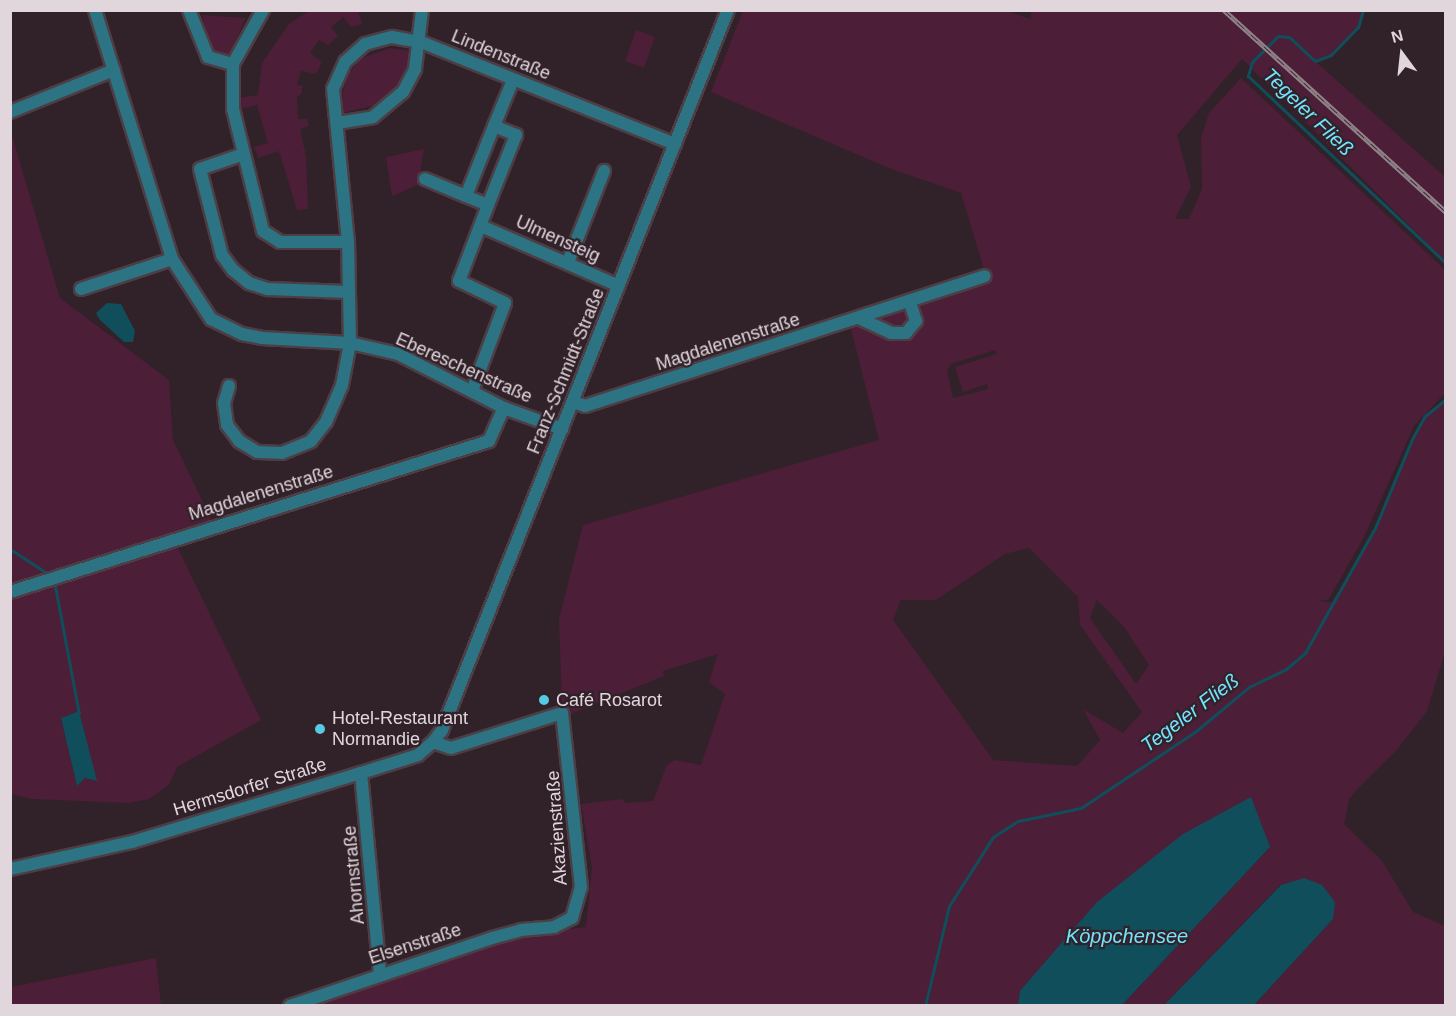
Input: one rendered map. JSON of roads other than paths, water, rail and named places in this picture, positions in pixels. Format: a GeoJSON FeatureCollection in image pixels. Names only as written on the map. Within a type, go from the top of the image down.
{"type":"FeatureCollection","features":[{"type":"Feature","properties":{"kind":"street","name":"Ebereschenstraße"},"geometry":{"type":"LineString","coordinates":[[95,10],[172,259],[211,319],[242,334],[350,342],[398,354],[504,408],[562,429]]}},
{"type":"Feature","properties":{"kind":"street"},"geometry":{"type":"LineString","coordinates":[[189,10],[208,57],[233,64]]}},
{"type":"Feature","properties":{"kind":"street"},"geometry":{"type":"LineString","coordinates":[[263,10],[233,64],[233,110],[241,154],[263,231],[270,238],[280,242],[348,242]]}},
{"type":"Feature","properties":{"kind":"street"},"geometry":{"type":"LineString","coordinates":[[337,123],[373,117],[395,102],[415,69],[421,42],[422,10]]}},
{"type":"Feature","properties":{"kind":"street","name":"Franz-Schmidt-Straße"},"geometry":{"type":"LineString","coordinates":[[433,742],[442,730],[728,10]]}},
{"type":"Feature","properties":{"kind":"street","name":"Lindenstraße"},"geometry":{"type":"LineString","coordinates":[[229,386],[224,404],[227,425],[239,441],[257,452],[282,453],[311,441],[326,422],[342,385],[350,342],[348,242],[333,89],[345,62],[365,44],[392,37],[421,42],[675,144]]}},
{"type":"Feature","properties":{"kind":"street"},"geometry":{"type":"LineString","coordinates":[[10,112],[114,70]]}},
{"type":"Feature","properties":{"kind":"street"},"geometry":{"type":"LineString","coordinates":[[466,196],[513,80]]}},
{"type":"Feature","properties":{"kind":"street"},"geometry":{"type":"LineString","coordinates":[[472,391],[505,303],[459,280],[516,135],[494,126]]}},
{"type":"Feature","properties":{"kind":"street"},"geometry":{"type":"LineString","coordinates":[[241,154],[200,169],[222,255],[233,270],[249,283],[268,289],[349,292]]}},
{"type":"Feature","properties":{"kind":"street"},"geometry":{"type":"LineString","coordinates":[[568,262],[604,171]]}},
{"type":"Feature","properties":{"kind":"street"},"geometry":{"type":"LineString","coordinates":[[425,179],[488,205]]}},
{"type":"Feature","properties":{"kind":"street","name":"Ulmensteig"},"geometry":{"type":"LineString","coordinates":[[481,226],[619,286]]}},
{"type":"Feature","properties":{"kind":"street"},"geometry":{"type":"LineString","coordinates":[[81,289],[172,259]]}},
{"type":"Feature","properties":{"kind":"street","name":"Magdalenenstraße"},"geometry":{"type":"LineString","coordinates":[[573,402],[585,406],[910,303],[984,276]]}},
{"type":"Feature","properties":{"kind":"street"},"geometry":{"type":"LineString","coordinates":[[859,318],[891,333],[906,333],[916,321],[910,303]]}},
{"type":"Feature","properties":{"kind":"street","name":"Magdalenenstraße"},"geometry":{"type":"LineString","coordinates":[[10,592],[489,441],[504,408]]}},
{"type":"Feature","properties":{"kind":"street","name":"Akazienstraße"},"geometry":{"type":"LineString","coordinates":[[433,742],[452,747],[562,713],[581,887],[572,918],[554,927]]}},
{"type":"Feature","properties":{"kind":"street","name":"Hermsdorfer Straße"},"geometry":{"type":"LineString","coordinates":[[10,869],[132,842],[418,755],[433,742]]}},
{"type":"Feature","properties":{"kind":"street","name":"Ahornstraße"},"geometry":{"type":"LineString","coordinates":[[361,773],[380,974]]}},
{"type":"Feature","properties":{"kind":"street","name":"Elsenstraße"},"geometry":{"type":"LineString","coordinates":[[290,1005],[521,930],[554,927]]}},
{"type":"Feature","properties":{"kind":"water"},"geometry":{"type":"Polygon","coordinates":[[[107,303],[121,304],[135,331],[133,342],[124,342],[100,320],[96,313],[107,303]]]}},
{"type":"Feature","properties":{"kind":"water"},"geometry":{"type":"Polygon","coordinates":[[[79,711],[97,781],[85,778],[77,786],[61,718],[79,711]]]}},
{"type":"Feature","properties":{"kind":"water","name":"Köppchensee"},"geometry":{"type":"Polygon","coordinates":[[[1251,797],[1270,847],[1122,1005],[1018,1005],[1020,991],[1097,902],[1183,834],[1251,797]]]}},
{"type":"Feature","properties":{"kind":"water","name":"Köppchensee"},"geometry":{"type":"Polygon","coordinates":[[[1304,878],[1322,885],[1335,902],[1333,919],[1254,1005],[1164,1005],[1281,885],[1304,878]]]}},
{"type":"Feature","properties":{"kind":"waterway","name":"Tegeler Fließ"},"geometry":{"type":"LineString","coordinates":[[1363,10],[1358,27],[1331,55],[1315,61],[1289,37],[1278,36],[1252,62],[1248,76],[1446,263]]}},
{"type":"Feature","properties":{"kind":"waterway","name":"Tegeler Fließ"},"geometry":{"type":"LineString","coordinates":[[925,1006],[949,906],[993,837],[1018,821],[1081,808],[1196,731],[1249,687],[1286,669],[1305,653],[1375,528],[1412,439],[1425,416],[1446,399]]}},
{"type":"Feature","properties":{"kind":"waterway"},"geometry":{"type":"LineString","coordinates":[[10,549],[50,575]]}},
{"type":"Feature","properties":{"kind":"waterway"},"geometry":{"type":"LineString","coordinates":[[55,586],[79,714]]}},
{"type":"Feature","properties":{"kind":"railway"},"geometry":{"type":"LineString","coordinates":[[1224,10],[1446,212]]}},
{"type":"Feature","properties":{"kind":"place","name":"Café Rosarot"},"geometry":{"type":"Point","coordinates":[544,700]}},
{"type":"Feature","properties":{"kind":"place","name":"Hotel-Restaurant Normandie"},"geometry":{"type":"Point","coordinates":[320,729]}}]}
